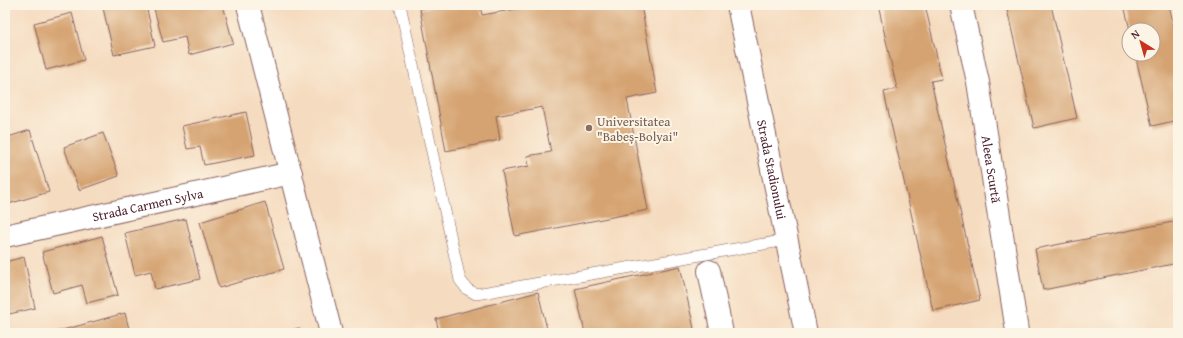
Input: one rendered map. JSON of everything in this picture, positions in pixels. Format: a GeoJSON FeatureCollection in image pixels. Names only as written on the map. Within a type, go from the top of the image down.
{"type":"FeatureCollection","features":[{"type":"Feature","properties":{"kind":"street"},"geometry":{"type":"LineString","coordinates":[[248,5],[331,333]]}},
{"type":"Feature","properties":{"kind":"street","name":"Strada Stadionului"},"geometry":{"type":"LineString","coordinates":[[738,5],[806,333]]}},
{"type":"Feature","properties":{"kind":"street","name":"Aleea Scurtă"},"geometry":{"type":"LineString","coordinates":[[961,5],[978,82],[1017,331],[1016,333]]}},
{"type":"Feature","properties":{"kind":"street","name":"Strada Carmen Sylva"},"geometry":{"type":"LineString","coordinates":[[5,236],[291,173]]}},
{"type":"Feature","properties":{"kind":"street"},"geometry":{"type":"LineString","coordinates":[[709,271],[722,333]]}},
{"type":"Feature","properties":{"kind":"lane"},"geometry":{"type":"LineString","coordinates":[[400,5],[460,280],[467,289],[476,294],[787,240]]}},
{"type":"Feature","properties":{"kind":"building"},"geometry":{"type":"Polygon","coordinates":[[[117,5],[146,5],[155,46],[114,55],[103,8],[117,5]]]}},
{"type":"Feature","properties":{"kind":"building"},"geometry":{"type":"Polygon","coordinates":[[[153,5],[223,5],[233,43],[189,55],[185,37],[163,42],[153,5]]]}},
{"type":"Feature","properties":{"kind":"building","name":"Universitatea \"Babeș-Bolyai\""},"geometry":{"type":"Polygon","coordinates":[[[442,5],[480,5],[482,15],[523,8],[523,5],[641,5],[657,93],[627,99],[648,210],[515,236],[502,171],[529,166],[527,156],[551,152],[542,107],[496,116],[500,140],[446,151],[420,9],[442,5]]]}},
{"type":"Feature","properties":{"kind":"building"},"geometry":{"type":"Polygon","coordinates":[[[878,5],[925,5],[942,79],[931,81],[980,300],[933,311],[884,92],[897,89],[878,5]]]}},
{"type":"Feature","properties":{"kind":"building"},"geometry":{"type":"Polygon","coordinates":[[[1006,5],[1051,5],[1077,118],[1034,128],[1006,5]]]}},
{"type":"Feature","properties":{"kind":"building"},"geometry":{"type":"Polygon","coordinates":[[[1124,5],[1169,5],[1178,45],[1178,120],[1152,126],[1137,62],[1161,62],[1161,22],[1128,22],[1124,5]]]}},
{"type":"Feature","properties":{"kind":"building"},"geometry":{"type":"Polygon","coordinates":[[[72,13],[84,60],[46,70],[34,23],[72,13]]]}},
{"type":"Feature","properties":{"kind":"building"},"geometry":{"type":"Polygon","coordinates":[[[246,112],[255,155],[204,165],[200,147],[187,149],[182,126],[246,112]]]}},
{"type":"Feature","properties":{"kind":"building"},"geometry":{"type":"Polygon","coordinates":[[[30,130],[49,192],[5,205],[5,138],[30,130]]]}},
{"type":"Feature","properties":{"kind":"building"},"geometry":{"type":"Polygon","coordinates":[[[103,133],[119,176],[79,190],[64,147],[103,133]]]}},
{"type":"Feature","properties":{"kind":"building"},"geometry":{"type":"Polygon","coordinates":[[[265,202],[284,269],[219,288],[200,222],[265,202]]]}},
{"type":"Feature","properties":{"kind":"building"},"geometry":{"type":"Polygon","coordinates":[[[186,219],[200,279],[155,289],[151,271],[135,275],[125,233],[186,219]]]}},
{"type":"Feature","properties":{"kind":"building"},"geometry":{"type":"Polygon","coordinates":[[[1178,221],[1178,263],[1043,290],[1035,249],[1178,221]]]}},
{"type":"Feature","properties":{"kind":"building"},"geometry":{"type":"Polygon","coordinates":[[[102,236],[118,295],[87,303],[82,285],[53,293],[42,252],[102,236]]]}},
{"type":"Feature","properties":{"kind":"building"},"geometry":{"type":"Polygon","coordinates":[[[24,257],[35,308],[5,315],[5,262],[24,257]]]}},
{"type":"Feature","properties":{"kind":"building"},"geometry":{"type":"Polygon","coordinates":[[[680,266],[695,333],[585,333],[575,289],[680,266]]]}},
{"type":"Feature","properties":{"kind":"building"},"geometry":{"type":"Polygon","coordinates":[[[538,292],[548,333],[439,333],[436,319],[538,292]]]}},
{"type":"Feature","properties":{"kind":"building"},"geometry":{"type":"Polygon","coordinates":[[[125,313],[130,333],[52,333],[125,313]]]}},
{"type":"Feature","properties":{"kind":"building"},"geometry":{"type":"Polygon","coordinates":[[[299,328],[300,333],[282,333],[299,328]]]}},
{"type":"Feature","properties":{"kind":"place","name":"Universitatea \"Babeș-Bolyai\""},"geometry":{"type":"Point","coordinates":[589,128]}}]}
